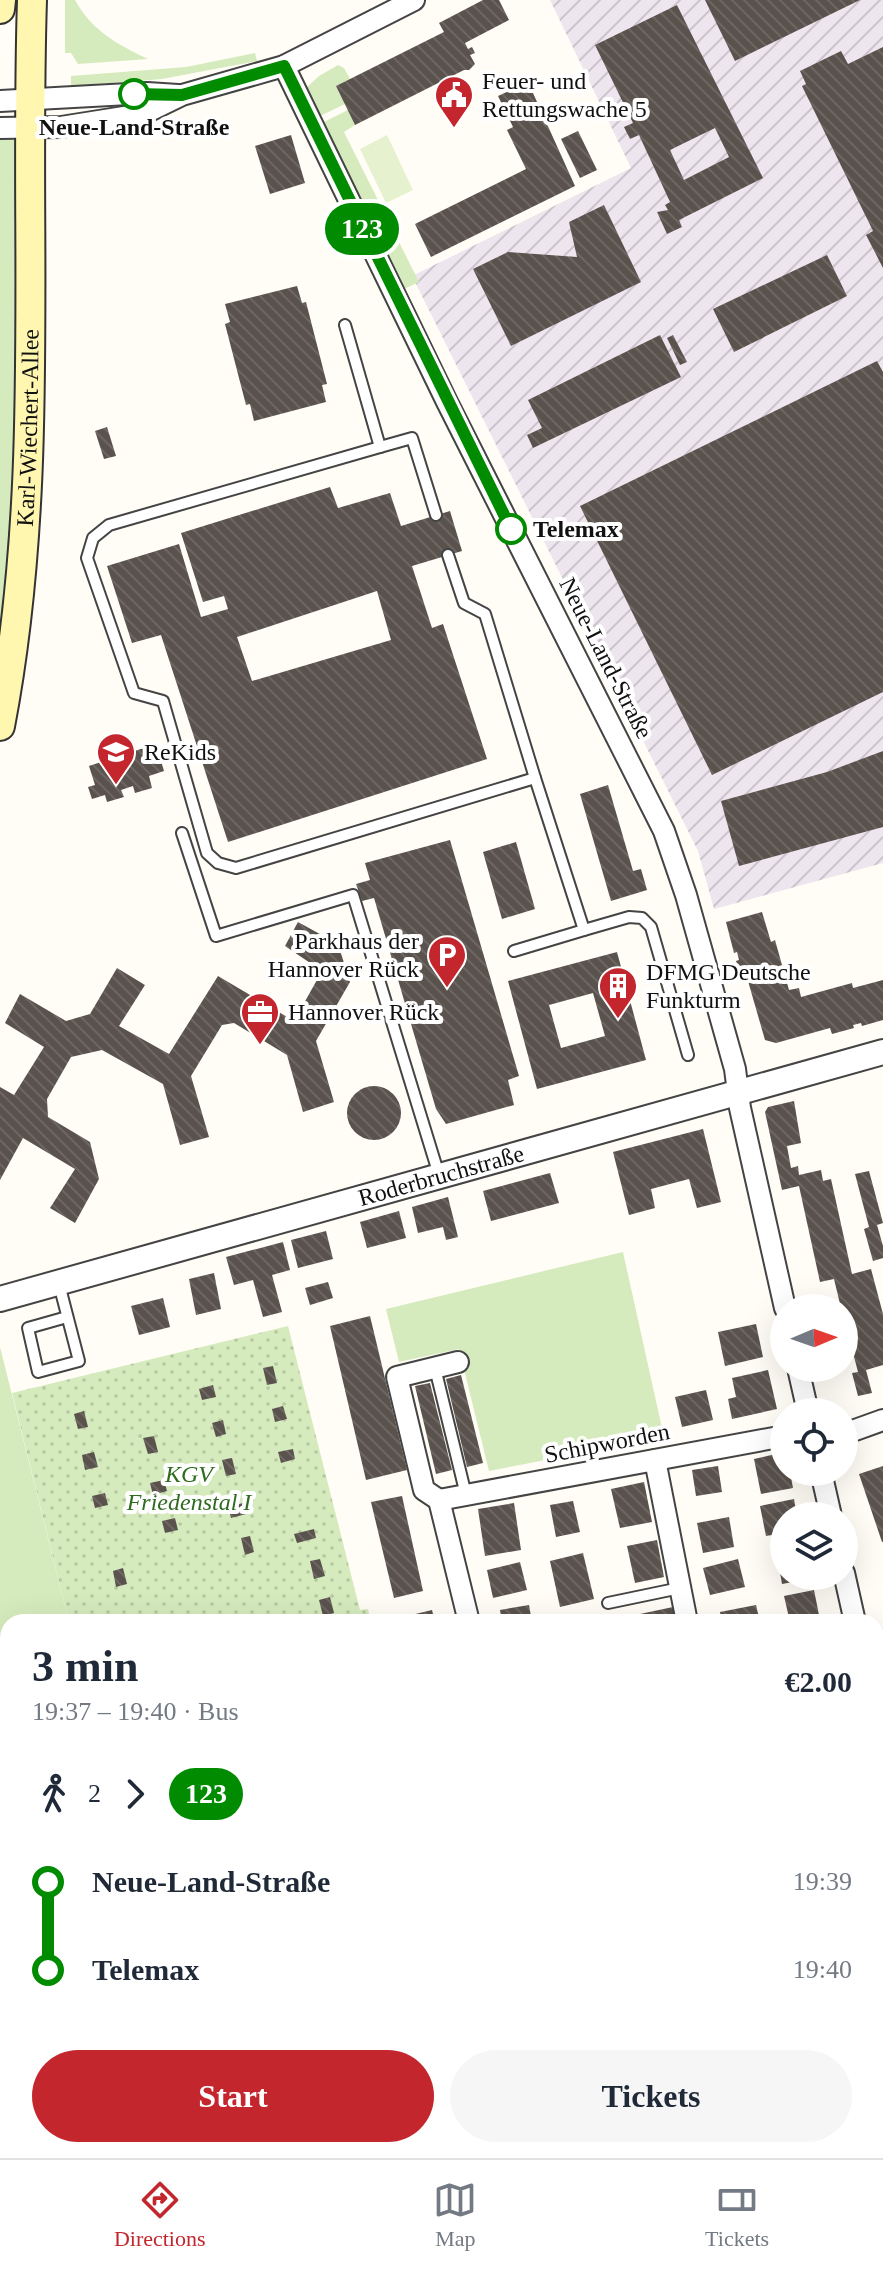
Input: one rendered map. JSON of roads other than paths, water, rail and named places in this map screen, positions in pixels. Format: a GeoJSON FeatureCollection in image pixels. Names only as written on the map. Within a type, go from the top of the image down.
{"type":"FeatureCollection","features":[{"type":"Feature","properties":{"kind":"main road"},"geometry":{"type":"LineString","coordinates":[[0,9],[1,0]]}},
{"type":"Feature","properties":{"kind":"main road","name":"Karl-Wiechert-Allee"},"geometry":{"type":"LineString","coordinates":[[0,726],[17,615],[28,460],[32,347],[32,0]]}},
{"type":"Feature","properties":{"kind":"street"},"geometry":{"type":"LineString","coordinates":[[0,101],[61,127],[143,114],[182,95],[284,66],[414,0]]}},
{"type":"Feature","properties":{"kind":"street","name":"Neue-Land-Straße"},"geometry":{"type":"LineString","coordinates":[[284,66],[447,402],[664,831],[686,895],[735,1069],[782,1294]]}},
{"type":"Feature","properties":{"kind":"street"},"geometry":{"type":"LineString","coordinates":[[0,128],[30,114],[147,93],[182,95]]}},
{"type":"Feature","properties":{"kind":"street","name":"Roderbruchstraße"},"geometry":{"type":"LineString","coordinates":[[0,1299],[883,1052]]}},
{"type":"Feature","properties":{"kind":"street"},"geometry":{"type":"LineString","coordinates":[[458,1362],[397,1377],[424,1490],[439,1500],[467,1614]]}},
{"type":"Feature","properties":{"kind":"street"},"geometry":{"type":"LineString","coordinates":[[858,1429],[883,1420]]}},
{"type":"Feature","properties":{"kind":"street","name":"Schipworden"},"geometry":{"type":"LineString","coordinates":[[439,1500],[770,1439]]}},
{"type":"Feature","properties":{"kind":"street"},"geometry":{"type":"LineString","coordinates":[[655,1460],[685,1614]]}},
{"type":"Feature","properties":{"kind":"street"},"geometry":{"type":"LineString","coordinates":[[848,1590],[853,1614]]}},
{"type":"Feature","properties":{"kind":"lane"},"geometry":{"type":"LineString","coordinates":[[345,325],[380,447]]}},
{"type":"Feature","properties":{"kind":"lane"},"geometry":{"type":"LineString","coordinates":[[436,515],[412,438],[109,525],[93,538],[87,558],[134,693],[163,701],[207,853],[218,863],[236,868],[535,778]]}},
{"type":"Feature","properties":{"kind":"lane"},"geometry":{"type":"LineString","coordinates":[[448,555],[464,603],[485,614],[584,930]]}},
{"type":"Feature","properties":{"kind":"lane"},"geometry":{"type":"LineString","coordinates":[[182,833],[216,936],[353,895],[439,1177]]}},
{"type":"Feature","properties":{"kind":"lane"},"geometry":{"type":"LineString","coordinates":[[514,951],[629,917],[642,918],[651,927],[688,1055]]}},
{"type":"Feature","properties":{"kind":"lane"},"geometry":{"type":"LineString","coordinates":[[58,1282],[79,1361],[38,1372],[28,1328],[67,1317]]}},
{"type":"Feature","properties":{"kind":"lane"},"geometry":{"type":"LineString","coordinates":[[435,1368],[466,1495]]}},
{"type":"Feature","properties":{"kind":"lane"},"geometry":{"type":"LineString","coordinates":[[608,1603],[680,1588]]}},
{"type":"Feature","properties":{"kind":"place","name":"Neue-Land-Straße"},"geometry":{"type":"Point","coordinates":[134,94]}},
{"type":"Feature","properties":{"kind":"place","name":"Feuer- und Rettungswache 5"},"geometry":{"type":"Point","coordinates":[454,129]}},
{"type":"Feature","properties":{"kind":"place","name":"Telemax"},"geometry":{"type":"Point","coordinates":[511,529]}},
{"type":"Feature","properties":{"kind":"place","name":"ReKids"},"geometry":{"type":"Point","coordinates":[116,786]}},
{"type":"Feature","properties":{"kind":"place","name":"Parkhaus der Hannover Rück"},"geometry":{"type":"Point","coordinates":[447,989]}},
{"type":"Feature","properties":{"kind":"place","name":"DFMG Deutsche Funkturm"},"geometry":{"type":"Point","coordinates":[618,1020]}},
{"type":"Feature","properties":{"kind":"place","name":"Hannover Rück"},"geometry":{"type":"Point","coordinates":[260,1046]}},
{"type":"Feature","properties":{"kind":"park label","name":"KGV Friedenstal I"},"geometry":{"type":"Point","coordinates":[189,1488]}}]}
